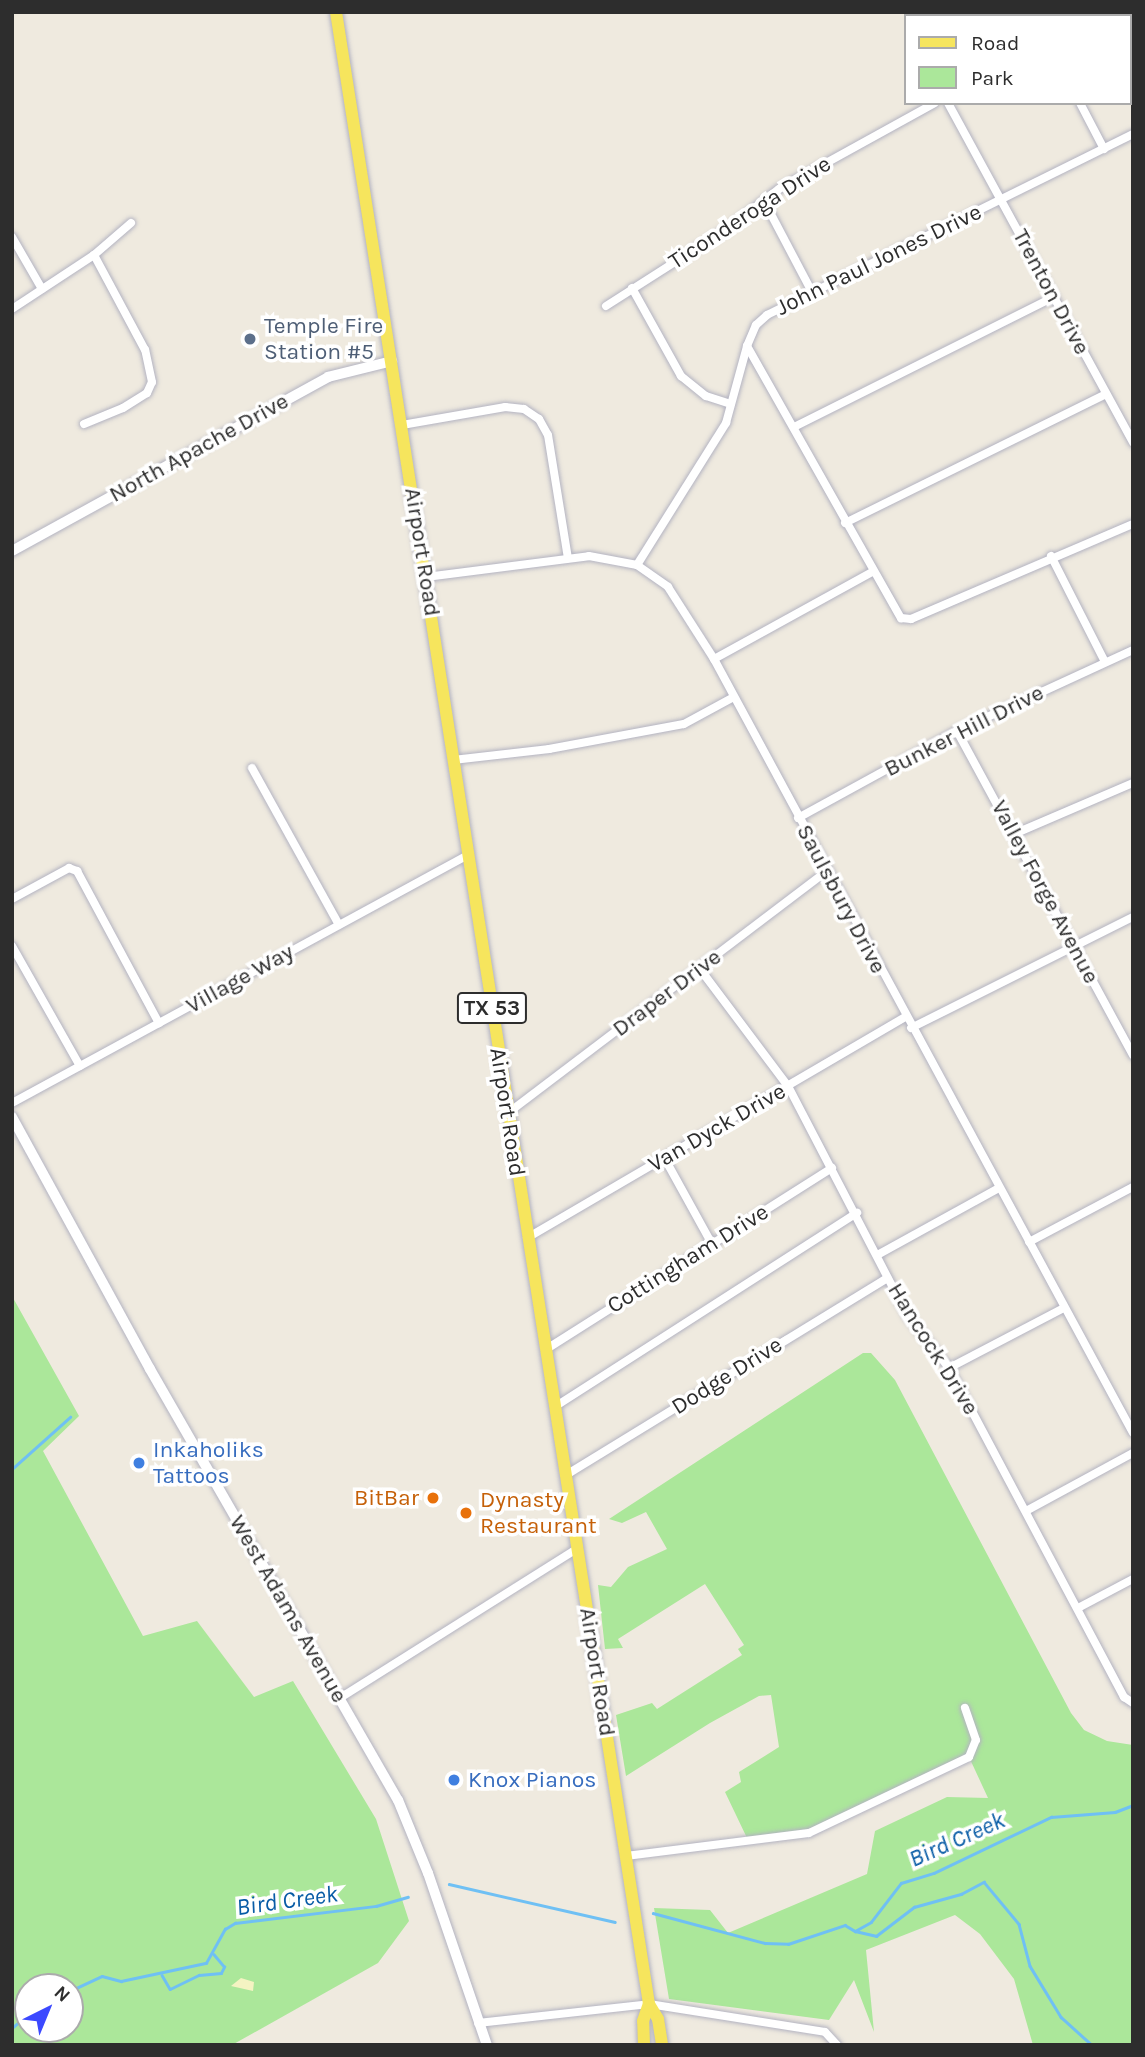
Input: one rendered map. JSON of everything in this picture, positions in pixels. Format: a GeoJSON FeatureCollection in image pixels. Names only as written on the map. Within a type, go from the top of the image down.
{"type":"FeatureCollection","features":[{"type":"Feature","properties":{"kind":"main road","name":"Airport Road"},"geometry":{"type":"LineString","coordinates":[[337,12],[649,2004],[644,2045]]}},
{"type":"Feature","properties":{"kind":"main road","name":"West Adams Avenue"},"geometry":{"type":"LineString","coordinates":[[12,1117],[150,1369],[398,1800],[431,1881],[487,2045]]}},
{"type":"Feature","properties":{"kind":"main road","name":"Airport Road"},"geometry":{"type":"LineString","coordinates":[[649,2004],[659,2019],[662,2045]]}},
{"type":"Feature","properties":{"kind":"street","name":"Ticonderoga Drive"},"geometry":{"type":"LineString","coordinates":[[606,306],[764,201],[931,105]]}},
{"type":"Feature","properties":{"kind":"street","name":"Trenton Drive"},"geometry":{"type":"LineString","coordinates":[[949,105],[1133,443]]}},
{"type":"Feature","properties":{"kind":"street"},"geometry":{"type":"LineString","coordinates":[[1081,105],[1104,149]]}},
{"type":"Feature","properties":{"kind":"street","name":"John Paul Jones Drive"},"geometry":{"type":"LineString","coordinates":[[637,565],[716,442],[731,404],[747,346],[756,325],[767,315],[1133,134]]}},
{"type":"Feature","properties":{"kind":"street"},"geometry":{"type":"LineString","coordinates":[[764,201],[812,292]]}},
{"type":"Feature","properties":{"kind":"street"},"geometry":{"type":"LineString","coordinates":[[12,309],[94,255],[131,223]]}},
{"type":"Feature","properties":{"kind":"street"},"geometry":{"type":"LineString","coordinates":[[12,237],[42,289]]}},
{"type":"Feature","properties":{"kind":"street"},"geometry":{"type":"LineString","coordinates":[[84,425],[124,408],[147,393],[152,382],[145,350],[94,255]]}},
{"type":"Feature","properties":{"kind":"street"},"geometry":{"type":"LineString","coordinates":[[632,288],[681,376],[706,396],[731,404]]}},
{"type":"Feature","properties":{"kind":"street"},"geometry":{"type":"LineString","coordinates":[[794,427],[1054,296]]}},
{"type":"Feature","properties":{"kind":"street"},"geometry":{"type":"LineString","coordinates":[[747,346],[872,572],[901,618],[911,619],[1051,556],[1133,524]]}},
{"type":"Feature","properties":{"kind":"street","name":"North Apache Drive"},"geometry":{"type":"LineString","coordinates":[[12,551],[328,377],[392,361]]}},
{"type":"Feature","properties":{"kind":"street"},"geometry":{"type":"LineString","coordinates":[[845,523],[1106,394]]}},
{"type":"Feature","properties":{"kind":"street"},"geometry":{"type":"LineString","coordinates":[[402,425],[505,407],[524,409],[539,419],[548,435],[568,558]]}},
{"type":"Feature","properties":{"kind":"street","name":"Saulsbury Drive"},"geometry":{"type":"LineString","coordinates":[[426,577],[589,555],[637,565],[668,587],[714,659],[732,698],[826,872],[1133,1433]]}},
{"type":"Feature","properties":{"kind":"street"},"geometry":{"type":"LineString","coordinates":[[1051,556],[1105,662]]}},
{"type":"Feature","properties":{"kind":"street"},"geometry":{"type":"LineString","coordinates":[[714,659],[872,572]]}},
{"type":"Feature","properties":{"kind":"street","name":"Bunker Hill Drive"},"geometry":{"type":"LineString","coordinates":[[798,818],[957,731],[1133,650]]}},
{"type":"Feature","properties":{"kind":"street"},"geometry":{"type":"LineString","coordinates":[[453,760],[549,749],[684,724],[732,698]]}},
{"type":"Feature","properties":{"kind":"street","name":"Valley Forge Avenue"},"geometry":{"type":"LineString","coordinates":[[957,731],[1132,1051]]}},
{"type":"Feature","properties":{"kind":"street"},"geometry":{"type":"LineString","coordinates":[[252,768],[339,925]]}},
{"type":"Feature","properties":{"kind":"street"},"geometry":{"type":"LineString","coordinates":[[1014,834],[1133,783]]}},
{"type":"Feature","properties":{"kind":"street","name":"Village Way"},"geometry":{"type":"LineString","coordinates":[[12,1103],[468,855]]}},
{"type":"Feature","properties":{"kind":"street"},"geometry":{"type":"LineString","coordinates":[[12,900],[69,868],[77,871],[159,1023]]}},
{"type":"Feature","properties":{"kind":"street","name":"Draper Drive"},"geometry":{"type":"LineString","coordinates":[[508,1113],[826,872]]}},
{"type":"Feature","properties":{"kind":"street"},"geometry":{"type":"LineString","coordinates":[[911,1028],[1073,944],[1133,917]]}},
{"type":"Feature","properties":{"kind":"street"},"geometry":{"type":"LineString","coordinates":[[12,946],[80,1066]]}},
{"type":"Feature","properties":{"kind":"street","name":"Hancock Drive"},"geometry":{"type":"LineString","coordinates":[[700,969],[788,1086],[879,1254],[907,1315],[950,1368],[1132,1703]]}},
{"type":"Feature","properties":{"kind":"street","name":"Van Dyck Drive"},"geometry":{"type":"LineString","coordinates":[[527,1238],[905,1017]]}},
{"type":"Feature","properties":{"kind":"street"},"geometry":{"type":"LineString","coordinates":[[665,1159],[712,1244]]}},
{"type":"Feature","properties":{"kind":"street","name":"Cottingham Drive"},"geometry":{"type":"LineString","coordinates":[[545,1350],[832,1168]]}},
{"type":"Feature","properties":{"kind":"street"},"geometry":{"type":"LineString","coordinates":[[879,1254],[999,1188]]}},
{"type":"Feature","properties":{"kind":"street"},"geometry":{"type":"LineString","coordinates":[[1029,1242],[1133,1188]]}},
{"type":"Feature","properties":{"kind":"street"},"geometry":{"type":"LineString","coordinates":[[556,1406],[857,1213]]}},
{"type":"Feature","properties":{"kind":"street","name":"Dodge Drive"},"geometry":{"type":"LineString","coordinates":[[566,1475],[888,1278]]}},
{"type":"Feature","properties":{"kind":"street"},"geometry":{"type":"LineString","coordinates":[[950,1368],[1064,1308]]}},
{"type":"Feature","properties":{"kind":"street"},"geometry":{"type":"LineString","coordinates":[[1026,1511],[1133,1453]]}},
{"type":"Feature","properties":{"kind":"street"},"geometry":{"type":"LineString","coordinates":[[340,1698],[578,1548]]}},
{"type":"Feature","properties":{"kind":"street"},"geometry":{"type":"LineString","coordinates":[[1078,1608],[1133,1579]]}},
{"type":"Feature","properties":{"kind":"street"},"geometry":{"type":"LineString","coordinates":[[626,1856],[809,1833],[969,1756],[976,1740],[965,1708]]}},
{"type":"Feature","properties":{"kind":"street"},"geometry":{"type":"LineString","coordinates":[[478,2023],[649,2004],[825,2032],[837,2045]]}},
{"type":"Feature","properties":{"kind":"green space"},"geometry":{"type":"Polygon","coordinates":[[[12,1296],[79,1416],[43,1451],[143,1636],[197,1621],[254,1697],[293,1681],[376,1819],[409,1921],[378,1963],[232,2045],[12,2045],[12,1296]]]}},
{"type":"Feature","properties":{"kind":"green space"},"geometry":{"type":"Polygon","coordinates":[[[863,1353],[871,1353],[895,1380],[1071,1713],[1084,1730],[1107,1741],[1133,1745],[1133,2045],[1033,2045],[1014,1979],[980,1934],[955,1915],[866,1950],[874,2032],[854,1980],[829,2020],[669,1999],[654,1908],[710,1910],[728,1933],[867,1874],[875,1831],[947,1797],[988,1798],[969,1757],[809,1833],[747,1838],[725,1792],[741,1782],[739,1772],[779,1747],[771,1695],[759,1696],[710,1723],[626,1776],[616,1715],[652,1703],[657,1709],[742,1655],[738,1649],[744,1645],[705,1584],[618,1639],[623,1648],[605,1649],[598,1585],[611,1587],[628,1567],[667,1549],[646,1512],[622,1523],[609,1519],[863,1353]]]}},
{"type":"Feature","properties":{"kind":"sand"},"geometry":{"type":"Polygon","coordinates":[[[241,1978],[254,1982],[253,1991],[231,1986],[241,1978]]]}},
{"type":"Feature","properties":{"kind":"waterway"},"geometry":{"type":"LineString","coordinates":[[12,1469],[70,1417]]}},
{"type":"Feature","properties":{"kind":"waterway","name":"Bird Creek"},"geometry":{"type":"LineString","coordinates":[[653,1913],[765,1943],[788,1944],[845,1925],[855,1931],[871,1922],[901,1883],[934,1873],[1051,1817],[1115,1812],[1133,1805]]}},
{"type":"Feature","properties":{"kind":"waterway"},"geometry":{"type":"LineString","coordinates":[[855,1931],[876,1936],[914,1907],[961,1894],[984,1882],[1019,1924],[1030,1966],[1061,2017],[1092,2045]]}},
{"type":"Feature","properties":{"kind":"waterway","name":"Bird Creek"},"geometry":{"type":"LineString","coordinates":[[449,1884],[615,1922]]}},
{"type":"Feature","properties":{"kind":"waterway","name":"Bird Creek"},"geometry":{"type":"LineString","coordinates":[[84,1984],[102,1976],[121,1981],[206,1963],[225,1929],[235,1923],[376,1906],[408,1897]]}},
{"type":"Feature","properties":{"kind":"waterway"},"geometry":{"type":"LineString","coordinates":[[162,1975],[170,1989],[199,1975],[221,1973],[224,1967],[214,1955]]}},
{"type":"Feature","properties":{"kind":"place","name":"Temple Fire Station #5"},"geometry":{"type":"Point","coordinates":[250,339]}},
{"type":"Feature","properties":{"kind":"place","name":"Inkaholiks Tattoos"},"geometry":{"type":"Point","coordinates":[139,1463]}},
{"type":"Feature","properties":{"kind":"place","name":"BitBar"},"geometry":{"type":"Point","coordinates":[433,1498]}},
{"type":"Feature","properties":{"kind":"place","name":"Dynasty Restaurant"},"geometry":{"type":"Point","coordinates":[466,1513]}},
{"type":"Feature","properties":{"kind":"place","name":"Knox Pianos"},"geometry":{"type":"Point","coordinates":[454,1780]}}]}
